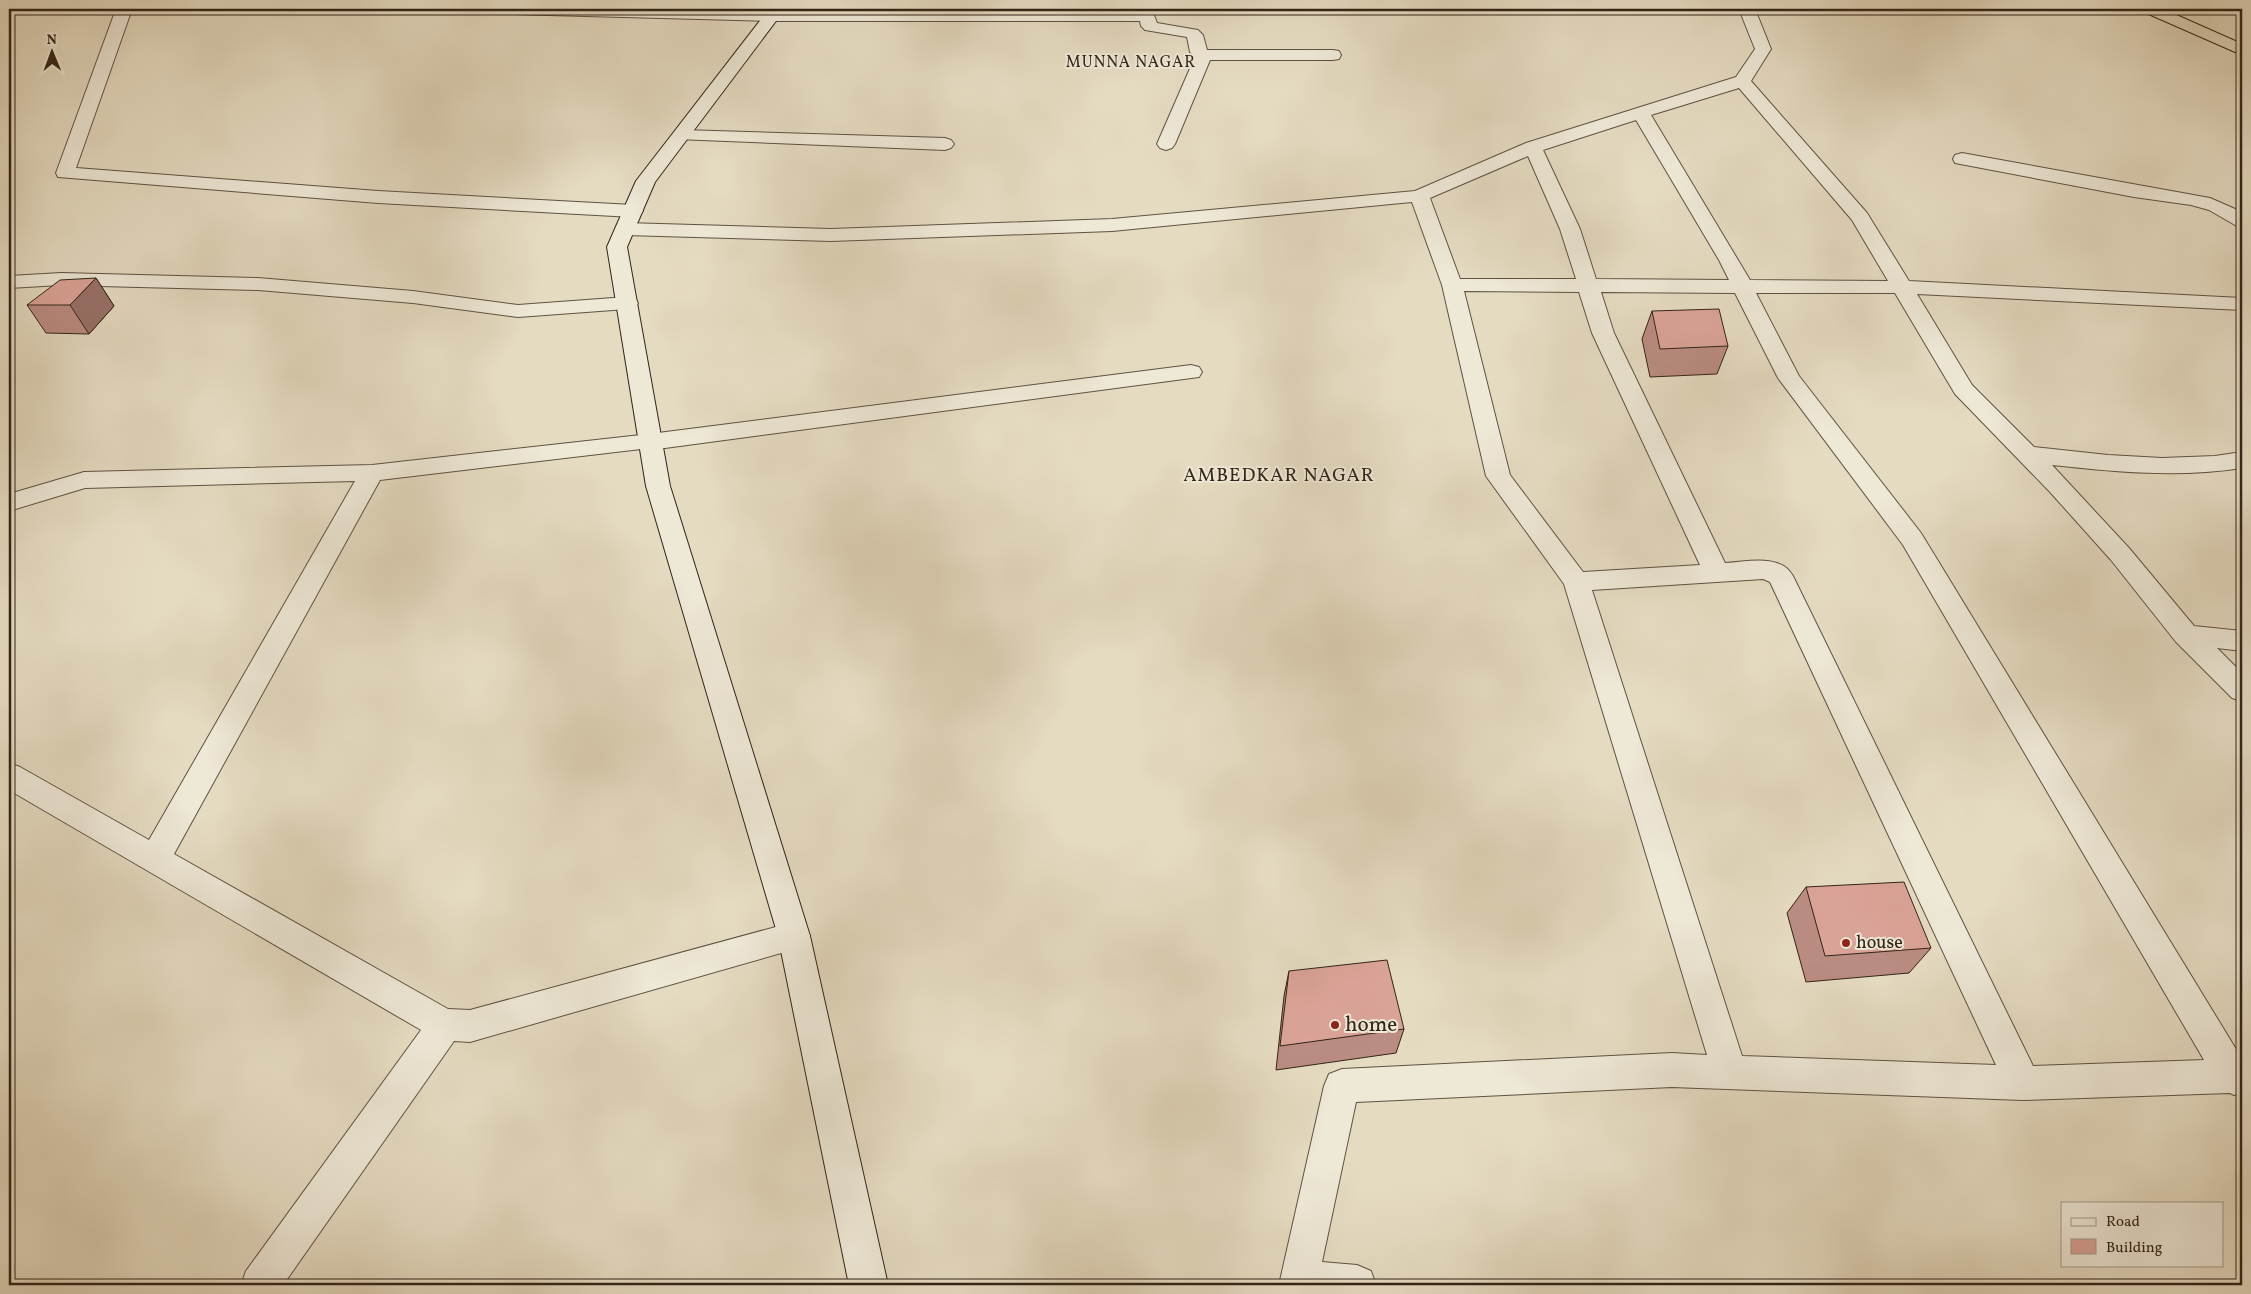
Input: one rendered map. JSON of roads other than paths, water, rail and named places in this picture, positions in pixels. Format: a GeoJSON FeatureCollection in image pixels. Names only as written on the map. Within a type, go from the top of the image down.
{"type":"FeatureCollection","features":[{"type":"Feature","properties":{"kind":"highway"},"geometry":{"type":"LineString","coordinates":[[2150,9],[2242,50]]}},
{"type":"Feature","properties":{"kind":"street"},"geometry":{"type":"LineString","coordinates":[[124,9],[65,174],[378,197],[629,220],[831,234],[1112,225],[1419,196],[1533,147],[1742,81],[1763,48],[1747,9]]}},
{"type":"Feature","properties":{"kind":"street"},"geometry":{"type":"LineString","coordinates":[[511,9],[1143,16],[1148,18],[1149,26],[1151,27],[1192,33],[1195,35],[1198,52],[1204,56],[1334,55]]}},
{"type":"Feature","properties":{"kind":"street"},"geometry":{"type":"LineString","coordinates":[[774,12],[646,181],[617,247],[658,486],[794,936],[869,1285]]}},
{"type":"Feature","properties":{"kind":"street"},"geometry":{"type":"LineString","coordinates":[[1166,144],[1204,56]]}},
{"type":"Feature","properties":{"kind":"street"},"geometry":{"type":"LineString","coordinates":[[1742,81],[1860,217],[1963,389],[2059,486],[2120,554],[2186,635],[2242,690]]}},
{"type":"Feature","properties":{"kind":"street"},"geometry":{"type":"LineString","coordinates":[[1357,1285],[1299,1282],[1342,1086],[1672,1070],[2022,1083],[2238,1077],[1912,539],[1789,378],[1729,260],[1641,113]]}},
{"type":"Feature","properties":{"kind":"street"},"geometry":{"type":"LineString","coordinates":[[682,135],[945,144]]}},
{"type":"Feature","properties":{"kind":"street"},"geometry":{"type":"LineString","coordinates":[[1533,147],[1570,229],[1603,333],[1717,574]]}},
{"type":"Feature","properties":{"kind":"street"},"geometry":{"type":"LineString","coordinates":[[1962,159],[2145,193],[2207,201],[2219,206],[2242,221]]}},
{"type":"Feature","properties":{"kind":"street"},"geometry":{"type":"LineString","coordinates":[[1419,196],[1452,285],[1498,476],[1576,582],[1730,1072]]}},
{"type":"Feature","properties":{"kind":"street"},"geometry":{"type":"LineString","coordinates":[[9,282],[60,279],[258,284],[414,297],[518,311],[627,303]]}},
{"type":"Feature","properties":{"kind":"street"},"geometry":{"type":"LineString","coordinates":[[1452,285],[1742,284],[1902,287],[2242,304]]}},
{"type":"Feature","properties":{"kind":"street"},"geometry":{"type":"LineString","coordinates":[[9,503],[84,480],[372,473],[650,442],[1191,372]]}},
{"type":"Feature","properties":{"kind":"street"},"geometry":{"type":"LineString","coordinates":[[2027,454],[2132,466],[2177,468],[2242,460]]}},
{"type":"Feature","properties":{"kind":"street"},"geometry":{"type":"LineString","coordinates":[[155,859],[372,473]]}},
{"type":"Feature","properties":{"kind":"street"},"geometry":{"type":"LineString","coordinates":[[1576,582],[1763,570],[1772,571],[1780,576],[2022,1083]]}},
{"type":"Feature","properties":{"kind":"street"},"geometry":{"type":"LineString","coordinates":[[2186,635],[2242,641]]}},
{"type":"Feature","properties":{"kind":"street"},"geometry":{"type":"LineString","coordinates":[[9,775],[413,1008],[445,1024],[470,1026],[794,936]]}},
{"type":"Feature","properties":{"kind":"street"},"geometry":{"type":"LineString","coordinates":[[271,1270],[445,1024]]}},
{"type":"Feature","properties":{"kind":"place","name":"house"},"geometry":{"type":"Point","coordinates":[1846,943]}},
{"type":"Feature","properties":{"kind":"place","name":"home"},"geometry":{"type":"Point","coordinates":[1335,1025]}},
{"type":"Feature","properties":{"kind":"district","name":"MUNNA NAGAR"},"geometry":{"type":"Point","coordinates":[1131,63]}},
{"type":"Feature","properties":{"kind":"district","name":"AMBEDKAR NAGAR"},"geometry":{"type":"Point","coordinates":[1279,476]}}]}
